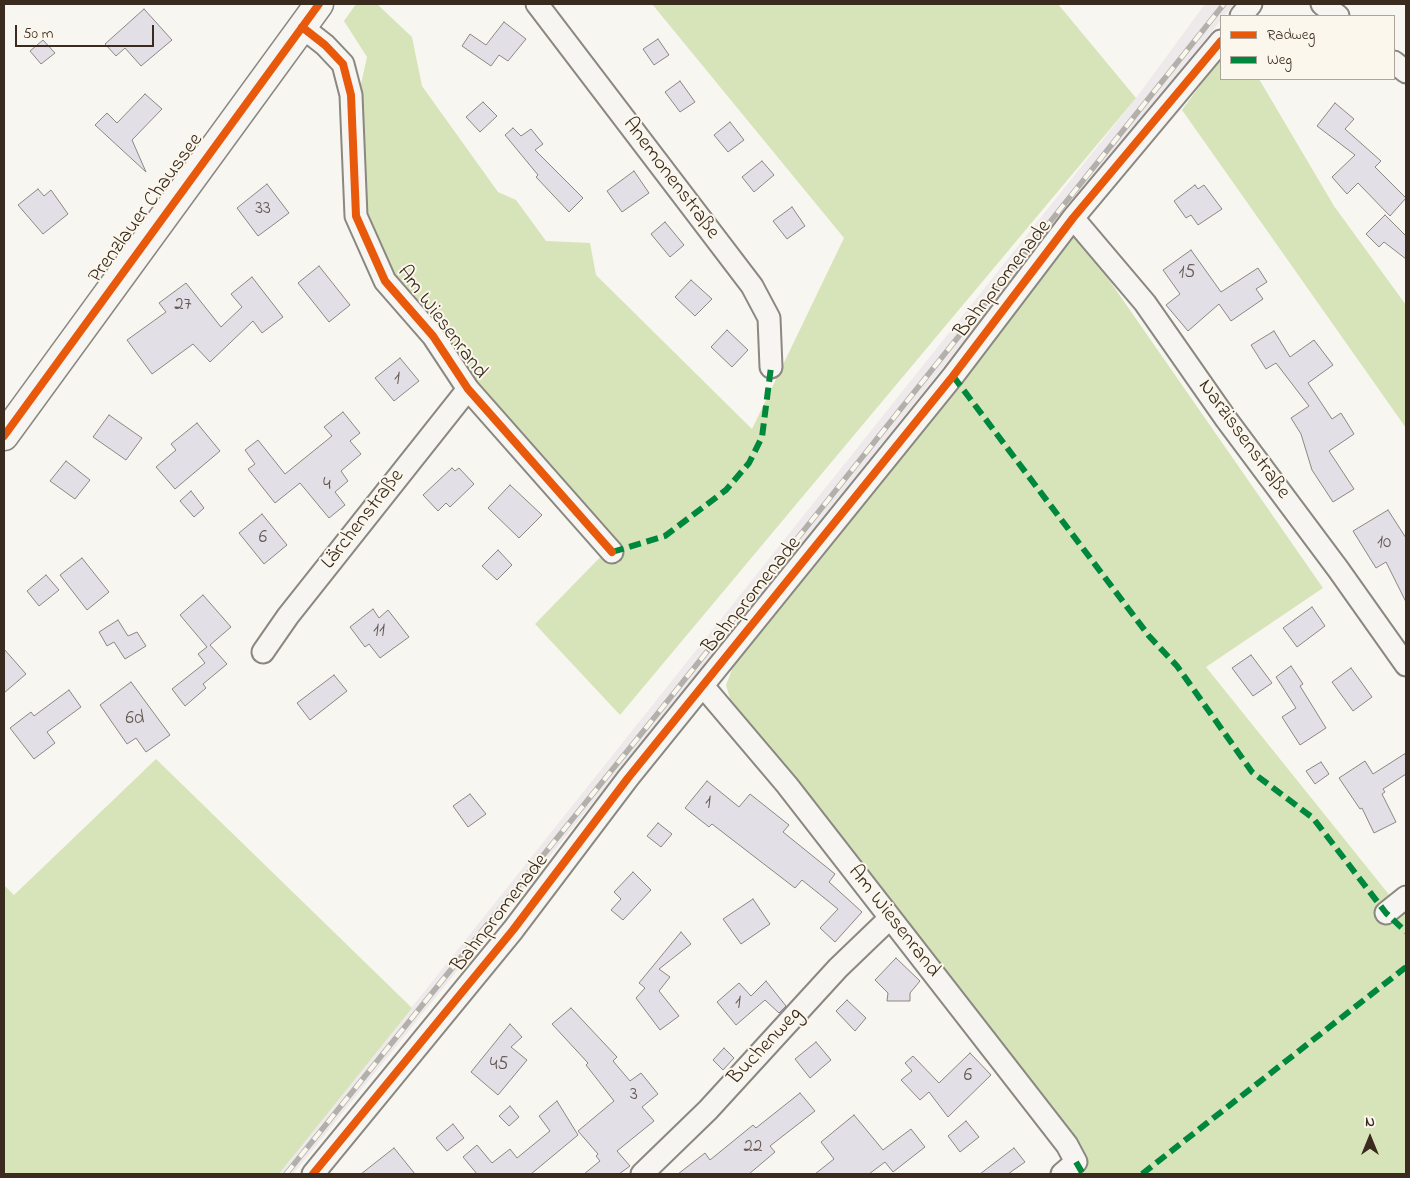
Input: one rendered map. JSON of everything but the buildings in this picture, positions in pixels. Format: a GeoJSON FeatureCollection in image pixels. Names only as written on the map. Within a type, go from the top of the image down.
{"type":"FeatureCollection","features":[{"type":"Feature","properties":{"kind":"main road","name":"Prenzlauer Chaussee"},"geometry":{"type":"LineString","coordinates":[[4,436],[319,4]]}},
{"type":"Feature","properties":{"kind":"street","name":"Anemonenstraße"},"geometry":{"type":"LineString","coordinates":[[537,4],[752,286],[770,318],[771,367]]}},
{"type":"Feature","properties":{"kind":"street"},"geometry":{"type":"LineString","coordinates":[[1242,15],[1251,4]]}},
{"type":"Feature","properties":{"kind":"street"},"geometry":{"type":"LineString","coordinates":[[1322,4],[1337,15]]}},
{"type":"Feature","properties":{"kind":"street","name":"Am Wiesenrand"},"geometry":{"type":"LineString","coordinates":[[302,27],[325,45],[343,64],[350,95],[356,216],[386,281],[433,336],[468,389],[612,552]]}},
{"type":"Feature","properties":{"kind":"street","name":"Bahnpromenade"},"geometry":{"type":"LineString","coordinates":[[313,1174],[513,930],[628,778],[952,376],[1074,218],[1220,43]]}},
{"type":"Feature","properties":{"kind":"street"},"geometry":{"type":"LineString","coordinates":[[1395,63],[1406,72]]}},
{"type":"Feature","properties":{"kind":"street","name":"Narzissenstraße"},"geometry":{"type":"LineString","coordinates":[[1074,218],[1145,303],[1226,419],[1338,569],[1406,665]]}},
{"type":"Feature","properties":{"kind":"street","name":"Lärchenstraße"},"geometry":{"type":"LineString","coordinates":[[263,652],[288,616],[468,389]]}},
{"type":"Feature","properties":{"kind":"street","name":"Am Wiesenrand"},"geometry":{"type":"LineString","coordinates":[[703,686],[786,785],[1067,1145],[1069,1168]]}},
{"type":"Feature","properties":{"kind":"street"},"geometry":{"type":"LineString","coordinates":[[1386,913],[1406,897]]}},
{"type":"Feature","properties":{"kind":"street","name":"Buchenweg"},"geometry":{"type":"LineString","coordinates":[[642,1174],[708,1110],[838,968],[890,918]]}},
{"type":"Feature","properties":{"kind":"shaded area"},"geometry":{"type":"Polygon","coordinates":[[[1205,4],[1234,4],[1225,15],[1220,15],[1220,21],[813,530],[293,1174],[279,1174],[1136,98],[1205,4]]]}},
{"type":"Feature","properties":{"kind":"green space"},"geometry":{"type":"Polygon","coordinates":[[[356,4],[377,4],[412,37],[422,86],[498,192],[516,200],[546,241],[590,243],[596,275],[752,429],[844,238],[652,4],[1058,4],[1136,98],[620,715],[535,624],[613,544],[476,383],[391,276],[363,213],[359,93],[367,57],[344,21],[356,4]]]}},
{"type":"Feature","properties":{"kind":"green space"},"geometry":{"type":"Polygon","coordinates":[[[1220,58],[1220,80],[1260,80],[1334,206],[1406,305],[1406,428],[1182,110],[1220,58]]]}},
{"type":"Feature","properties":{"kind":"green space"},"geometry":{"type":"Polygon","coordinates":[[[1075,231],[1323,588],[1206,667],[1403,912],[1406,910],[1406,1174],[1062,1174],[1083,1157],[731,702],[726,685],[736,659],[1075,231]]]}},
{"type":"Feature","properties":{"kind":"green space"},"geometry":{"type":"Polygon","coordinates":[[[156,759],[412,1008],[279,1174],[4,1174],[4,885],[14,895],[156,759]]]}},
{"type":"Feature","properties":{"kind":"railway"},"geometry":{"type":"LineString","coordinates":[[286,1174],[662,708],[1224,4]]}},
{"type":"Feature","properties":{"kind":"marked path"},"geometry":{"type":"LineString","coordinates":[[612,552],[665,536],[726,490],[749,463],[762,437],[771,367]]}},
{"type":"Feature","properties":{"kind":"marked path"},"geometry":{"type":"LineString","coordinates":[[953,376],[1149,636],[1177,666],[1252,772],[1313,818],[1386,913],[1406,932]]}},
{"type":"Feature","properties":{"kind":"marked path"},"geometry":{"type":"LineString","coordinates":[[1142,1174],[1406,967]]}},
{"type":"Feature","properties":{"kind":"marked path"},"geometry":{"type":"LineString","coordinates":[[1076,1162],[1083,1174]]}},
{"type":"Feature","properties":{"kind":"cycle path"},"geometry":{"type":"LineString","coordinates":[[4,436],[319,4]]}},
{"type":"Feature","properties":{"kind":"cycle path"},"geometry":{"type":"LineString","coordinates":[[302,27],[325,45],[343,64],[351,95],[356,216],[385,281],[433,336],[468,389],[612,552]]}},
{"type":"Feature","properties":{"kind":"cycle path"},"geometry":{"type":"LineString","coordinates":[[313,1174],[513,930],[628,778],[953,376],[1073,218],[1220,42]]}}]}
